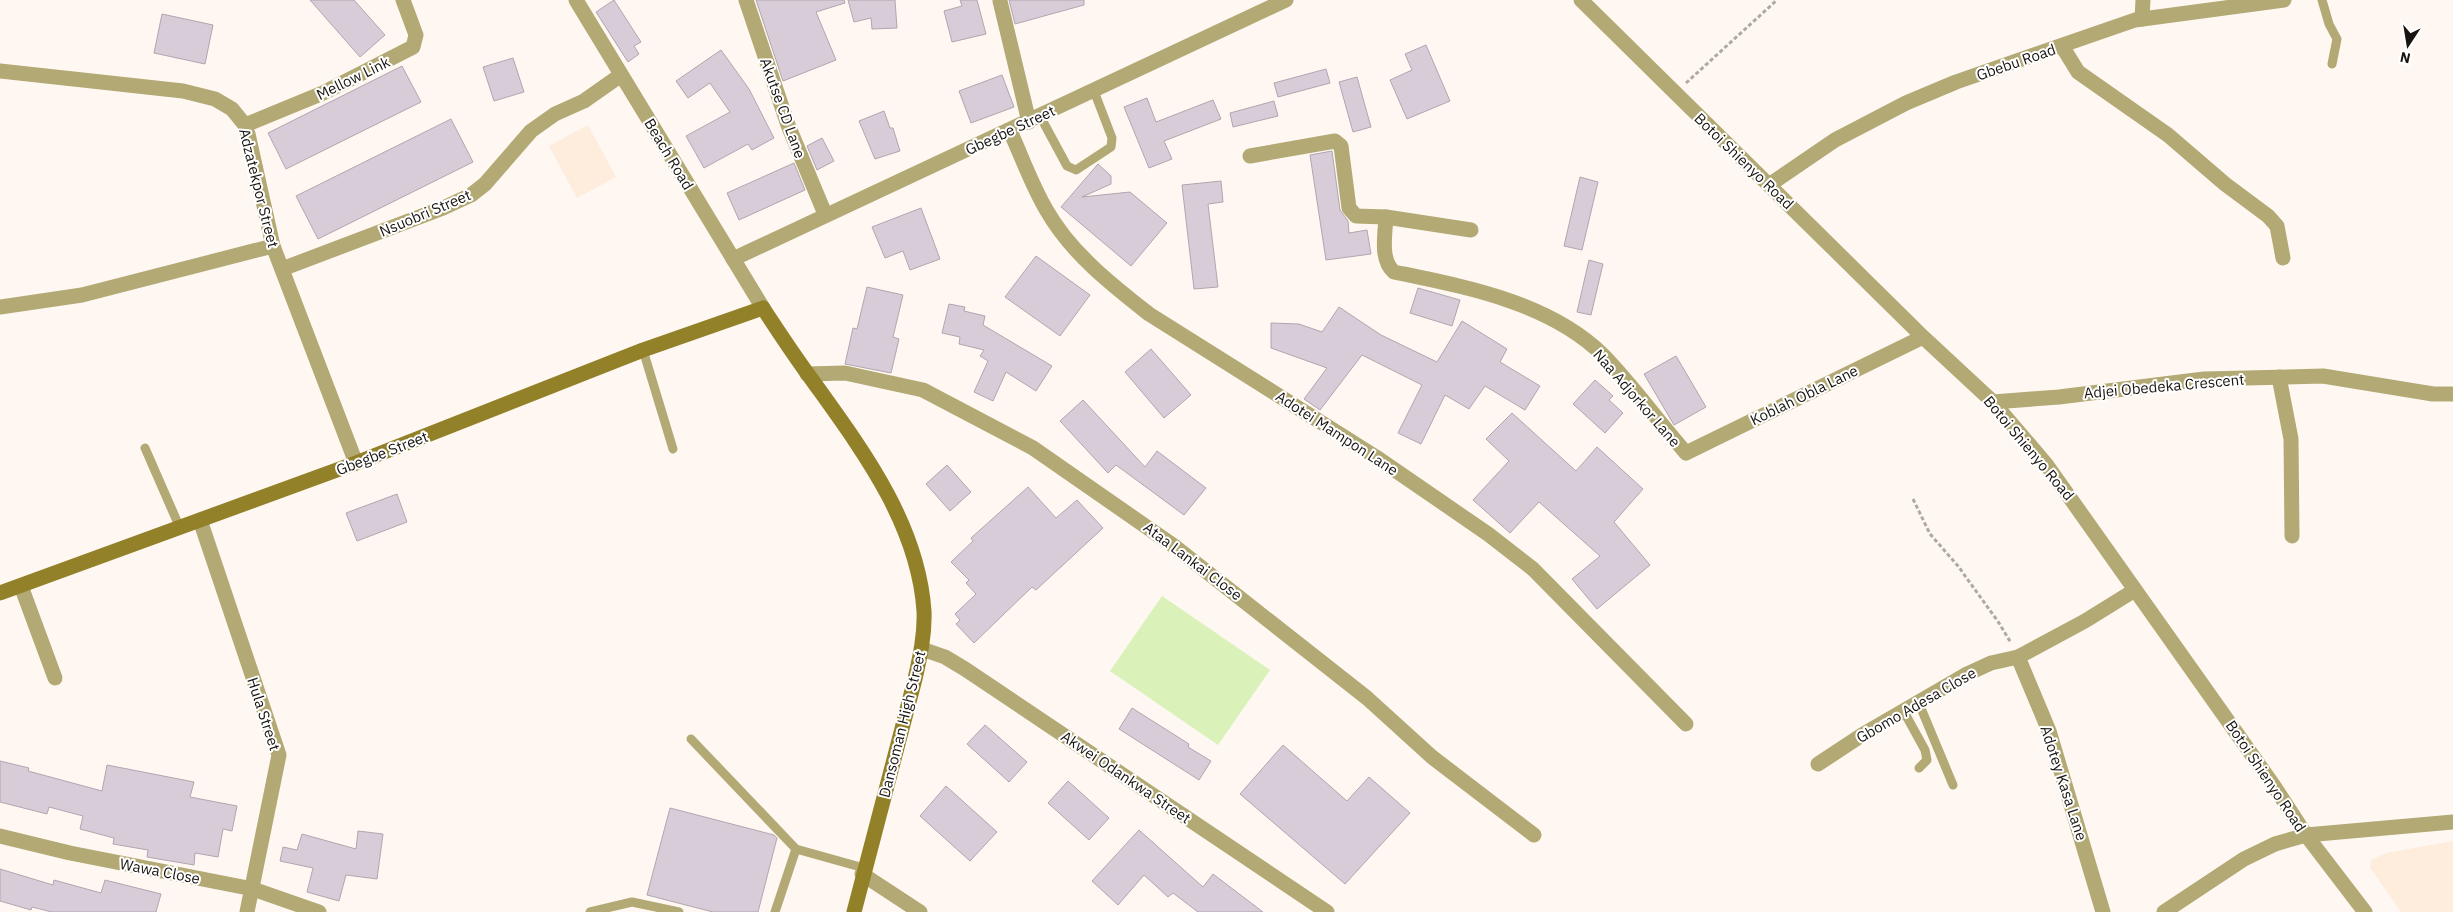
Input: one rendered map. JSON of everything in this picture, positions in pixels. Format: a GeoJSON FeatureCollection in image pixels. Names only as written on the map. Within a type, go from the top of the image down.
{"type":"FeatureCollection","features":[{"type":"Feature","properties":{"kind":"street","name":"Mellow Link"},"geometry":{"type":"LineString","coordinates":[[245,125],[323,93],[413,47],[416,42],[414,28],[403,0]]}},
{"type":"Feature","properties":{"kind":"street","name":"Beach Road"},"geometry":{"type":"LineString","coordinates":[[576,0],[763,308]]}},
{"type":"Feature","properties":{"kind":"street","name":"Akutse CD Lane"},"geometry":{"type":"LineString","coordinates":[[746,0],[788,124],[825,214]]}},
{"type":"Feature","properties":{"kind":"street","name":"Gbegbe Street"},"geometry":{"type":"LineString","coordinates":[[733,259],[825,214],[1034,119],[1286,0]]}},
{"type":"Feature","properties":{"kind":"street","name":"Botoi Shienyo Road"},"geometry":{"type":"LineString","coordinates":[[1581,0],[1923,337],[1993,402],[2046,464],[2274,786],[2306,835],[2365,912]]}},
{"type":"Feature","properties":{"kind":"street"},"geometry":{"type":"LineString","coordinates":[[2142,19],[2143,0]]}},
{"type":"Feature","properties":{"kind":"street","name":"Gbebu Road"},"geometry":{"type":"LineString","coordinates":[[1769,185],[1835,140],[1906,103],[1956,82],[2112,27],[2142,19],[2284,0]]}},
{"type":"Feature","properties":{"kind":"street"},"geometry":{"type":"LineString","coordinates":[[1000,1],[1034,119]]}},
{"type":"Feature","properties":{"kind":"street"},"geometry":{"type":"LineString","coordinates":[[2062,46],[2078,72],[2168,135],[2225,184],[2268,216],[2277,226],[2283,258]]}},
{"type":"Feature","properties":{"kind":"street","name":"Adzatekpor Street"},"geometry":{"type":"LineString","coordinates":[[0,71],[183,91],[215,99],[232,109],[245,125],[255,159],[273,246],[356,463]]}},
{"type":"Feature","properties":{"kind":"street","name":"Nsuobri Street"},"geometry":{"type":"LineString","coordinates":[[282,270],[443,208],[471,195],[495,173],[532,131],[555,114],[584,101],[621,75]]}},
{"type":"Feature","properties":{"kind":"street","name":"Adotei Mampon Lane"},"geometry":{"type":"LineString","coordinates":[[1010,130],[1047,211],[1068,242],[1115,287],[1149,314],[1368,452],[1488,534],[1533,569],[1686,724]]}},
{"type":"Feature","properties":{"kind":"street"},"geometry":{"type":"LineString","coordinates":[[1250,156],[1335,141],[1339,142],[1349,208],[1356,216],[1386,217],[1472,230]]}},
{"type":"Feature","properties":{"kind":"street","name":"Naa Adjorkor Lane"},"geometry":{"type":"LineString","coordinates":[[1386,217],[1385,261],[1394,272],[1492,296],[1548,316],[1576,333],[1602,354],[1628,382],[1686,453]]}},
{"type":"Feature","properties":{"kind":"street"},"geometry":{"type":"LineString","coordinates":[[0,307],[82,295],[273,246]]}},
{"type":"Feature","properties":{"kind":"street","name":"Gbegbe Street"},"geometry":{"type":"LineString","coordinates":[[0,594],[356,463],[643,350],[763,308]]}},
{"type":"Feature","properties":{"kind":"street","name":"Dansoman High Street"},"geometry":{"type":"LineString","coordinates":[[763,308],[807,374],[857,443],[886,490],[906,534],[918,576],[924,612],[922,649],[863,871],[854,912]]}},
{"type":"Feature","properties":{"kind":"street","name":"Koblah Obla Lane"},"geometry":{"type":"LineString","coordinates":[[1686,453],[1923,337]]}},
{"type":"Feature","properties":{"kind":"street","name":"Ataa Lankai Close"},"geometry":{"type":"LineString","coordinates":[[807,374],[845,373],[923,390],[1034,448],[1174,546],[1367,698],[1432,757],[1534,835]]}},
{"type":"Feature","properties":{"kind":"street","name":"Adjei Obedeka Crescent"},"geometry":{"type":"LineString","coordinates":[[1993,402],[2059,397],[2204,379],[2322,376],[2433,394],[2453,394]]}},
{"type":"Feature","properties":{"kind":"street"},"geometry":{"type":"LineString","coordinates":[[2279,377],[2291,439],[2292,536]]}},
{"type":"Feature","properties":{"kind":"street","name":"Hula Street"},"geometry":{"type":"LineString","coordinates":[[200,520],[278,755],[247,912]]}},
{"type":"Feature","properties":{"kind":"street"},"geometry":{"type":"LineString","coordinates":[[21,586],[55,678]]}},
{"type":"Feature","properties":{"kind":"street","name":"Gbomo Adesa Close"},"geometry":{"type":"LineString","coordinates":[[1818,764],[1918,701],[1991,663],[2018,657],[2086,621],[2135,590]]}},
{"type":"Feature","properties":{"kind":"street","name":"Akwei Odankwa Street"},"geometry":{"type":"LineString","coordinates":[[922,649],[944,657],[965,669],[1327,912]]}},
{"type":"Feature","properties":{"kind":"street","name":"Adotey Kasa Lane"},"geometry":{"type":"LineString","coordinates":[[2018,657],[2049,731],[2104,912]]}},
{"type":"Feature","properties":{"kind":"street"},"geometry":{"type":"LineString","coordinates":[[2164,912],[2244,859],[2275,844],[2306,835],[2453,822]]}},
{"type":"Feature","properties":{"kind":"street","name":"Wawa Close"},"geometry":{"type":"LineString","coordinates":[[0,836],[70,853],[253,889],[319,912]]}},
{"type":"Feature","properties":{"kind":"street"},"geometry":{"type":"LineString","coordinates":[[863,871],[920,912]]}},
{"type":"Feature","properties":{"kind":"lane"},"geometry":{"type":"LineString","coordinates":[[2322,0],[2329,24],[2337,38],[2332,64]]}},
{"type":"Feature","properties":{"kind":"lane"},"geometry":{"type":"LineString","coordinates":[[1034,119],[1067,166],[1076,170],[1111,147],[1112,138],[1094,91]]}},
{"type":"Feature","properties":{"kind":"lane"},"geometry":{"type":"LineString","coordinates":[[643,350],[673,450]]}},
{"type":"Feature","properties":{"kind":"lane"},"geometry":{"type":"LineString","coordinates":[[145,448],[180,528]]}},
{"type":"Feature","properties":{"kind":"lane"},"geometry":{"type":"LineString","coordinates":[[1918,701],[1953,785]]}},
{"type":"Feature","properties":{"kind":"lane"},"geometry":{"type":"LineString","coordinates":[[1903,710],[1925,750],[1927,760],[1919,768]]}},
{"type":"Feature","properties":{"kind":"lane"},"geometry":{"type":"LineString","coordinates":[[691,738],[796,849],[863,871]]}},
{"type":"Feature","properties":{"kind":"lane"},"geometry":{"type":"LineString","coordinates":[[775,912],[796,849]]}},
{"type":"Feature","properties":{"kind":"lane"},"geometry":{"type":"LineString","coordinates":[[590,912],[632,902],[679,912]]}},
{"type":"Feature","properties":{"kind":"path"},"geometry":{"type":"LineString","coordinates":[[1674,93],[1778,0]]}},
{"type":"Feature","properties":{"kind":"path"},"geometry":{"type":"LineString","coordinates":[[1913,499],[1930,534],[1958,566],[1999,623],[2018,657]]}},
{"type":"Feature","properties":{"kind":"shaded area"},"geometry":{"type":"Polygon","coordinates":[[[588,125],[616,177],[577,198],[549,146],[588,125]]]}},
{"type":"Feature","properties":{"kind":"shaded area"},"geometry":{"type":"Polygon","coordinates":[[[2453,841],[2453,912],[2401,912],[2370,867],[2371,860],[2386,853],[2453,841]]]}},
{"type":"Feature","properties":{"kind":"green space"},"geometry":{"type":"Polygon","coordinates":[[[1162,596],[1270,670],[1218,745],[1110,671],[1162,596]]]}},
{"type":"Feature","properties":{"kind":"building"},"geometry":{"type":"Polygon","coordinates":[[[310,0],[354,0],[385,35],[360,57],[310,0]]]}},
{"type":"Feature","properties":{"kind":"building"},"geometry":{"type":"Polygon","coordinates":[[[614,0],[641,42],[634,46],[639,54],[628,62],[596,12],[614,0]]]}},
{"type":"Feature","properties":{"kind":"building"},"geometry":{"type":"Polygon","coordinates":[[[756,0],[844,0],[845,3],[816,12],[836,60],[783,81],[756,0]]]}},
{"type":"Feature","properties":{"kind":"building"},"geometry":{"type":"Polygon","coordinates":[[[848,0],[895,0],[897,28],[872,29],[871,18],[854,22],[848,0]]]}},
{"type":"Feature","properties":{"kind":"building"},"geometry":{"type":"Polygon","coordinates":[[[960,0],[977,0],[986,34],[952,42],[944,11],[962,6],[960,0]]]}},
{"type":"Feature","properties":{"kind":"building"},"geometry":{"type":"Polygon","coordinates":[[[1009,0],[1084,0],[1084,5],[1015,24],[1009,0]]]}},
{"type":"Feature","properties":{"kind":"building"},"geometry":{"type":"Polygon","coordinates":[[[162,14],[213,25],[205,64],[154,53],[162,14]]]}},
{"type":"Feature","properties":{"kind":"building"},"geometry":{"type":"Polygon","coordinates":[[[1426,45],[1450,101],[1407,119],[1390,80],[1412,70],[1405,54],[1426,45]]]}},
{"type":"Feature","properties":{"kind":"building"},"geometry":{"type":"Polygon","coordinates":[[[721,50],[749,89],[774,138],[752,150],[748,144],[704,168],[686,136],[730,112],[710,83],[688,98],[676,81],[721,50]]]}},
{"type":"Feature","properties":{"kind":"building"},"geometry":{"type":"Polygon","coordinates":[[[513,58],[524,92],[494,101],[483,67],[513,58]]]}},
{"type":"Feature","properties":{"kind":"building"},"geometry":{"type":"Polygon","coordinates":[[[402,66],[421,102],[286,169],[268,133],[402,66]]]}},
{"type":"Feature","properties":{"kind":"building"},"geometry":{"type":"Polygon","coordinates":[[[1326,69],[1330,83],[1278,97],[1274,83],[1326,69]]]}},
{"type":"Feature","properties":{"kind":"building"},"geometry":{"type":"Polygon","coordinates":[[[1002,75],[1014,107],[971,123],[959,91],[1002,75]]]}},
{"type":"Feature","properties":{"kind":"building"},"geometry":{"type":"Polygon","coordinates":[[[1357,77],[1371,127],[1353,132],[1339,82],[1357,77]]]}},
{"type":"Feature","properties":{"kind":"building"},"geometry":{"type":"Polygon","coordinates":[[[1147,98],[1156,122],[1213,100],[1221,119],[1164,141],[1172,159],[1149,168],[1124,107],[1147,98]]]}},
{"type":"Feature","properties":{"kind":"building"},"geometry":{"type":"Polygon","coordinates":[[[1274,101],[1278,116],[1233,127],[1230,113],[1274,101]]]}},
{"type":"Feature","properties":{"kind":"building"},"geometry":{"type":"Polygon","coordinates":[[[884,111],[890,128],[893,128],[900,151],[875,159],[859,121],[884,111]]]}},
{"type":"Feature","properties":{"kind":"building"},"geometry":{"type":"Polygon","coordinates":[[[451,119],[473,162],[318,239],[296,196],[451,119]]]}},
{"type":"Feature","properties":{"kind":"building"},"geometry":{"type":"Polygon","coordinates":[[[822,138],[834,161],[817,170],[807,146],[822,138]]]}},
{"type":"Feature","properties":{"kind":"building"},"geometry":{"type":"Polygon","coordinates":[[[1332,151],[1340,210],[1348,221],[1349,233],[1367,230],[1371,254],[1326,260],[1310,155],[1332,151]]]}},
{"type":"Feature","properties":{"kind":"building"},"geometry":{"type":"Polygon","coordinates":[[[794,163],[805,190],[739,220],[727,193],[794,163]]]}},
{"type":"Feature","properties":{"kind":"building"},"geometry":{"type":"Polygon","coordinates":[[[1098,164],[1111,176],[1111,184],[1082,197],[1130,192],[1167,223],[1131,266],[1061,207],[1098,164]]]}},
{"type":"Feature","properties":{"kind":"building"},"geometry":{"type":"Polygon","coordinates":[[[1580,177],[1598,182],[1582,250],[1564,246],[1580,177]]]}},
{"type":"Feature","properties":{"kind":"building"},"geometry":{"type":"Polygon","coordinates":[[[1221,181],[1223,202],[1208,204],[1218,287],[1194,289],[1182,185],[1221,181]]]}},
{"type":"Feature","properties":{"kind":"building"},"geometry":{"type":"Polygon","coordinates":[[[921,208],[940,259],[910,270],[903,251],[885,258],[872,227],[921,208]]]}},
{"type":"Feature","properties":{"kind":"building"},"geometry":{"type":"Polygon","coordinates":[[[1036,256],[1090,295],[1060,336],[1005,297],[1036,256]]]}},
{"type":"Feature","properties":{"kind":"building"},"geometry":{"type":"Polygon","coordinates":[[[1589,260],[1603,264],[1591,315],[1577,312],[1589,260]]]}},
{"type":"Feature","properties":{"kind":"building"},"geometry":{"type":"Polygon","coordinates":[[[867,287],[903,295],[893,337],[899,339],[891,373],[845,364],[853,328],[857,329],[867,287]]]}},
{"type":"Feature","properties":{"kind":"building"},"geometry":{"type":"Polygon","coordinates":[[[1418,288],[1460,300],[1452,326],[1410,313],[1418,288]]]}},
{"type":"Feature","properties":{"kind":"building"},"geometry":{"type":"Polygon","coordinates":[[[949,304],[965,307],[964,311],[985,316],[983,325],[1052,366],[1036,391],[1006,372],[993,401],[974,392],[988,361],[980,356],[984,350],[959,344],[960,337],[942,333],[949,304]]]}},
{"type":"Feature","properties":{"kind":"building"},"geometry":{"type":"Polygon","coordinates":[[[1339,307],[1381,335],[1437,362],[1462,321],[1507,349],[1500,362],[1540,386],[1525,410],[1485,386],[1469,409],[1445,395],[1421,444],[1398,433],[1422,385],[1362,355],[1320,410],[1304,399],[1327,368],[1271,348],[1271,323],[1299,324],[1322,332],[1339,307]]]}},
{"type":"Feature","properties":{"kind":"building"},"geometry":{"type":"Polygon","coordinates":[[[1151,349],[1191,395],[1164,418],[1125,372],[1151,349]]]}},
{"type":"Feature","properties":{"kind":"building"},"geometry":{"type":"Polygon","coordinates":[[[1676,356],[1706,407],[1674,425],[1644,374],[1676,356]]]}},
{"type":"Feature","properties":{"kind":"building"},"geometry":{"type":"Polygon","coordinates":[[[1595,380],[1613,396],[1609,400],[1623,413],[1605,433],[1573,404],[1595,380]]]}},
{"type":"Feature","properties":{"kind":"building"},"geometry":{"type":"Polygon","coordinates":[[[1083,400],[1145,467],[1157,451],[1206,488],[1184,515],[1116,465],[1108,473],[1060,421],[1083,400]]]}},
{"type":"Feature","properties":{"kind":"building"},"geometry":{"type":"Polygon","coordinates":[[[1512,413],[1576,471],[1597,447],[1643,489],[1614,522],[1650,565],[1597,609],[1572,579],[1600,556],[1539,502],[1510,533],[1473,500],[1509,461],[1486,439],[1512,413]]]}},
{"type":"Feature","properties":{"kind":"building"},"geometry":{"type":"Polygon","coordinates":[[[947,465],[971,492],[950,511],[926,484],[947,465]]]}},
{"type":"Feature","properties":{"kind":"building"},"geometry":{"type":"Polygon","coordinates":[[[1028,487],[1056,518],[1077,500],[1103,528],[1036,590],[1032,587],[974,643],[956,624],[960,620],[955,614],[976,594],[966,583],[969,580],[951,562],[973,541],[971,538],[1028,487]]]}},
{"type":"Feature","properties":{"kind":"building"},"geometry":{"type":"Polygon","coordinates":[[[397,494],[407,522],[357,541],[346,513],[397,494]]]}},
{"type":"Feature","properties":{"kind":"building"},"geometry":{"type":"Polygon","coordinates":[[[1132,708],[1189,744],[1188,747],[1211,761],[1199,780],[1119,729],[1132,708]]]}},
{"type":"Feature","properties":{"kind":"building"},"geometry":{"type":"Polygon","coordinates":[[[985,725],[1027,762],[1009,782],[967,744],[985,725]]]}},
{"type":"Feature","properties":{"kind":"building"},"geometry":{"type":"Polygon","coordinates":[[[1283,745],[1347,801],[1369,777],[1410,813],[1345,884],[1240,794],[1283,745]]]}},
{"type":"Feature","properties":{"kind":"building"},"geometry":{"type":"Polygon","coordinates":[[[0,761],[29,768],[28,771],[102,791],[107,765],[194,782],[190,797],[237,806],[232,831],[223,829],[218,857],[195,853],[194,865],[147,857],[148,850],[113,844],[114,838],[80,829],[83,816],[49,807],[47,814],[0,802],[0,761]]]}},
{"type":"Feature","properties":{"kind":"building"},"geometry":{"type":"Polygon","coordinates":[[[1068,781],[1109,818],[1089,840],[1048,803],[1068,781]]]}},
{"type":"Feature","properties":{"kind":"building"},"geometry":{"type":"Polygon","coordinates":[[[946,786],[997,832],[970,861],[920,816],[946,786]]]}},
{"type":"Feature","properties":{"kind":"building"},"geometry":{"type":"Polygon","coordinates":[[[670,808],[774,835],[777,838],[758,912],[713,912],[647,895],[670,808]]]}},
{"type":"Feature","properties":{"kind":"building"},"geometry":{"type":"Polygon","coordinates":[[[1139,830],[1203,887],[1213,874],[1263,912],[1198,912],[1173,893],[1168,897],[1144,875],[1118,905],[1092,881],[1139,830]]]}},
{"type":"Feature","properties":{"kind":"building"},"geometry":{"type":"Polygon","coordinates":[[[358,831],[383,834],[377,879],[346,875],[339,901],[307,892],[313,868],[280,861],[283,847],[297,850],[302,834],[356,849],[358,831]]]}},
{"type":"Feature","properties":{"kind":"building"},"geometry":{"type":"Polygon","coordinates":[[[0,869],[53,885],[54,880],[101,893],[105,880],[161,894],[156,912],[52,912],[32,907],[31,910],[0,901],[0,869]]]}}]}
